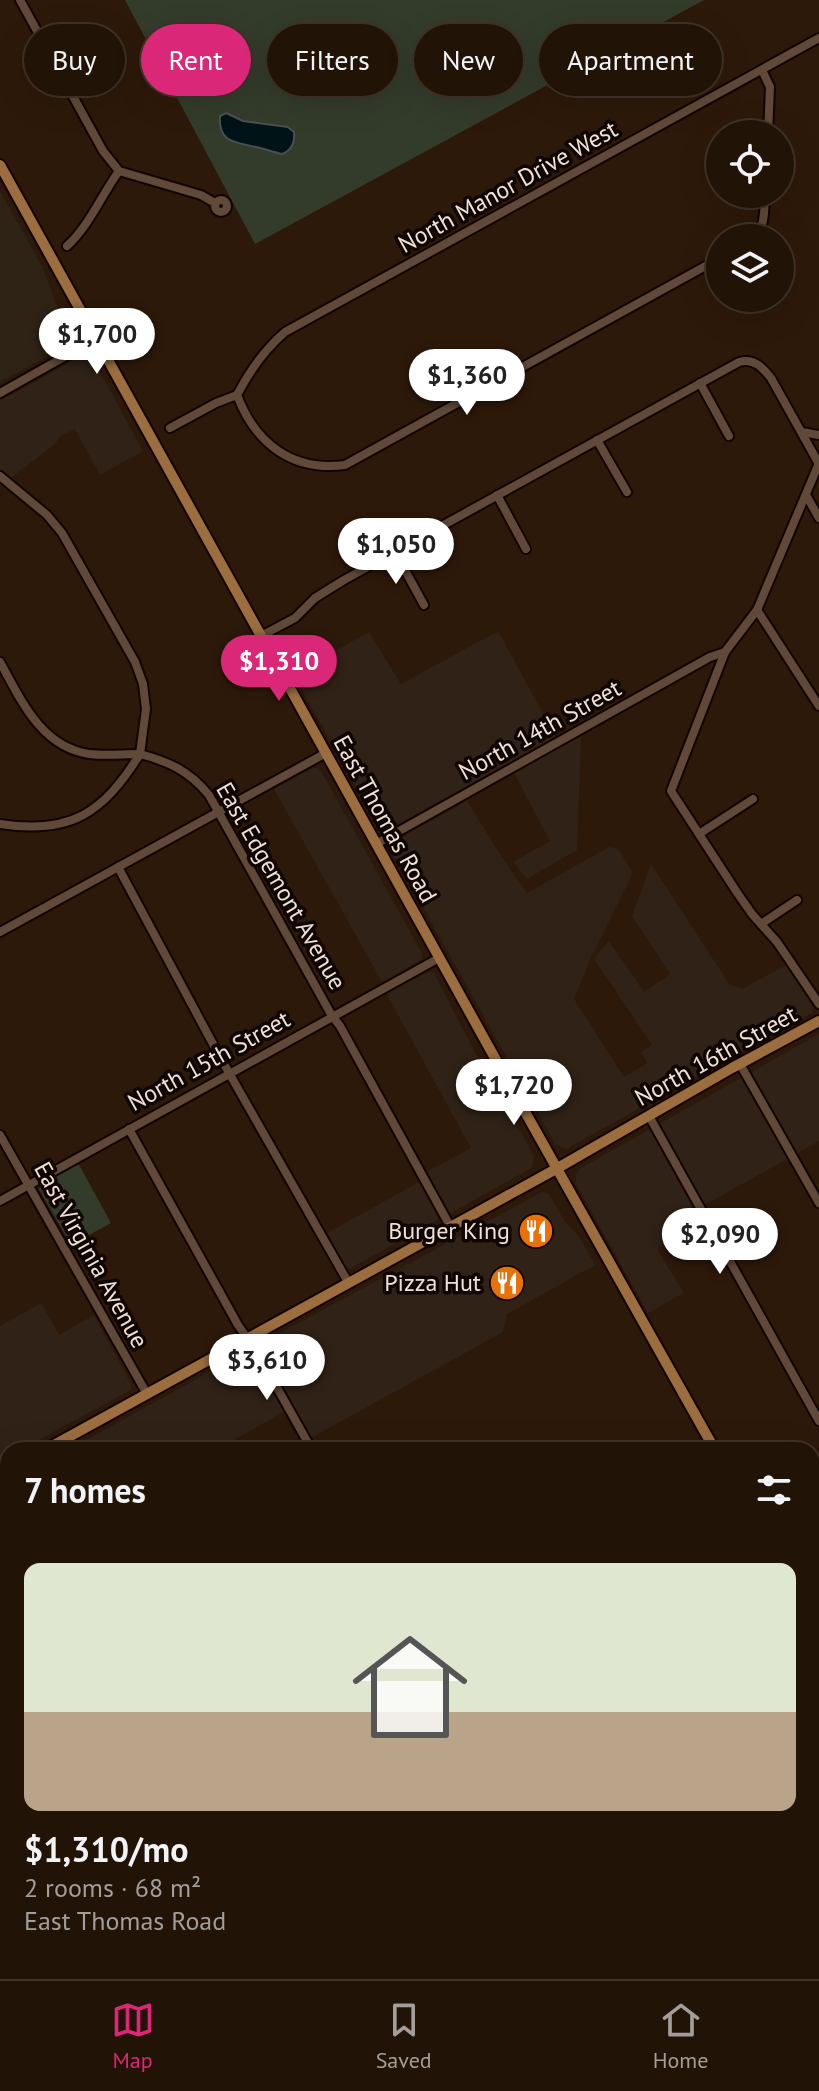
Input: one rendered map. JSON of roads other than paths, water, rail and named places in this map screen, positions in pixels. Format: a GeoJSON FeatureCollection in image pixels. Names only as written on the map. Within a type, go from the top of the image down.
{"type":"FeatureCollection","features":[{"type":"Feature","properties":{"kind":"main road","name":"East Thomas Road"},"geometry":{"type":"LineString","coordinates":[[0,165],[710,1442]]}},
{"type":"Feature","properties":{"kind":"main road","name":"North 16th Street"},"geometry":{"type":"LineString","coordinates":[[60,1442],[819,1021]]}},
{"type":"Feature","properties":{"kind":"street"},"geometry":{"type":"LineString","coordinates":[[20,0],[103,151],[119,171],[201,195],[215,203]]}},
{"type":"Feature","properties":{"kind":"street","name":"North Manor Drive West"},"geometry":{"type":"LineString","coordinates":[[237,395],[248,373],[285,332],[819,38]]}},
{"type":"Feature","properties":{"kind":"street"},"geometry":{"type":"LineString","coordinates":[[762,70],[770,87],[769,120]]}},
{"type":"Feature","properties":{"kind":"street"},"geometry":{"type":"LineString","coordinates":[[67,246],[81,232],[119,171]]}},
{"type":"Feature","properties":{"kind":"street"},"geometry":{"type":"LineString","coordinates":[[170,428],[237,395],[252,425],[288,458],[332,467],[345,465],[706,266]]}},
{"type":"Feature","properties":{"kind":"street"},"geometry":{"type":"LineString","coordinates":[[0,393],[96,339]]}},
{"type":"Feature","properties":{"kind":"street"},"geometry":{"type":"LineString","coordinates":[[261,636],[295,618],[315,598],[344,580],[731,366],[746,360],[753,361],[763,368],[819,464],[757,610],[725,652],[671,791],[738,894],[783,950],[819,1004]]}},
{"type":"Feature","properties":{"kind":"street"},"geometry":{"type":"LineString","coordinates":[[700,383],[729,436]]}},
{"type":"Feature","properties":{"kind":"street"},"geometry":{"type":"LineString","coordinates":[[801,432],[819,435]]}},
{"type":"Feature","properties":{"kind":"street"},"geometry":{"type":"LineString","coordinates":[[597,440],[627,492]]}},
{"type":"Feature","properties":{"kind":"street"},"geometry":{"type":"LineString","coordinates":[[0,476],[47,515],[62,533],[135,662],[143,684],[146,709],[140,754],[119,785],[100,804],[81,818],[54,826],[0,824]]}},
{"type":"Feature","properties":{"kind":"street"},"geometry":{"type":"LineString","coordinates":[[497,495],[526,549]]}},
{"type":"Feature","properties":{"kind":"street"},"geometry":{"type":"LineString","coordinates":[[806,495],[819,518]]}},
{"type":"Feature","properties":{"kind":"street"},"geometry":{"type":"LineString","coordinates":[[395,552],[424,605]]}},
{"type":"Feature","properties":{"kind":"street"},"geometry":{"type":"LineString","coordinates":[[757,610],[819,706]]}},
{"type":"Feature","properties":{"kind":"street","name":"North 14th Street"},"geometry":{"type":"LineString","coordinates":[[376,844],[710,657],[725,652]]}},
{"type":"Feature","properties":{"kind":"street"},"geometry":{"type":"LineString","coordinates":[[0,662],[31,716],[44,733],[56,741],[87,754],[140,754]]}},
{"type":"Feature","properties":{"kind":"street"},"geometry":{"type":"LineString","coordinates":[[0,932],[326,753]]}},
{"type":"Feature","properties":{"kind":"street","name":"East Edgemont Avenue"},"geometry":{"type":"LineString","coordinates":[[140,754],[165,761],[197,780],[209,795],[450,1226]]}},
{"type":"Feature","properties":{"kind":"street"},"geometry":{"type":"LineString","coordinates":[[699,834],[753,799]]}},
{"type":"Feature","properties":{"kind":"street"},"geometry":{"type":"LineString","coordinates":[[118,867],[348,1282]]}},
{"type":"Feature","properties":{"kind":"street"},"geometry":{"type":"LineString","coordinates":[[761,924],[797,900]]}},
{"type":"Feature","properties":{"kind":"street","name":"North 15th Street"},"geometry":{"type":"LineString","coordinates":[[0,1201],[439,958]]}},
{"type":"Feature","properties":{"kind":"street"},"geometry":{"type":"LineString","coordinates":[[740,1064],[819,1203]]}},
{"type":"Feature","properties":{"kind":"street"},"geometry":{"type":"LineString","coordinates":[[649,1116],[819,1421]]}},
{"type":"Feature","properties":{"kind":"street"},"geometry":{"type":"LineString","coordinates":[[129,1129],[307,1442]]}},
{"type":"Feature","properties":{"kind":"street","name":"East Virginia Avenue"},"geometry":{"type":"LineString","coordinates":[[0,1135],[147,1394]]}},
{"type":"Feature","properties":{"kind":"place","name":"Burger King"},"geometry":{"type":"Point","coordinates":[536,1231]}},
{"type":"Feature","properties":{"kind":"place","name":"Pizza Hut"},"geometry":{"type":"Point","coordinates":[507,1283]}}]}
